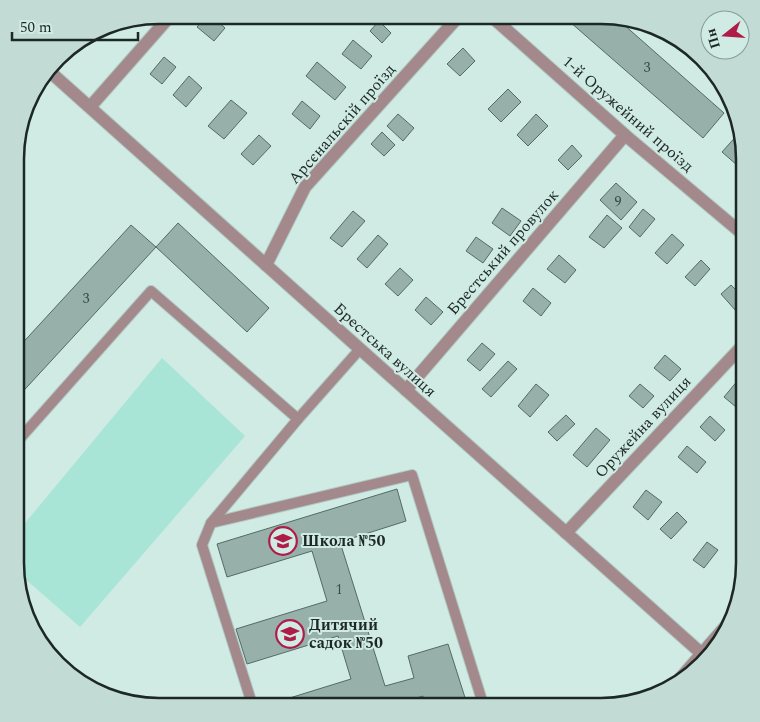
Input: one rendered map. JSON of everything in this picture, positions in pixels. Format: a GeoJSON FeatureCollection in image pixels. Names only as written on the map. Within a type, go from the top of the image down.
{"type":"FeatureCollection","features":[{"type":"Feature","properties":{"kind":"street"},"geometry":{"type":"LineString","coordinates":[[90,107],[163,24]]}},
{"type":"Feature","properties":{"kind":"street","name":"Арсєнальскій проїзд"},"geometry":{"type":"LineString","coordinates":[[266,265],[305,187],[452,24]]}},
{"type":"Feature","properties":{"kind":"street","name":"1-й Оружейний проїзд"},"geometry":{"type":"LineString","coordinates":[[500,24],[625,135],[736,228]]}},
{"type":"Feature","properties":{"kind":"street","name":"Брестська вулиця"},"geometry":{"type":"LineString","coordinates":[[53,75],[701,653]]}},
{"type":"Feature","properties":{"kind":"street","name":"Брестський провулок"},"geometry":{"type":"LineString","coordinates":[[406,390],[625,135]]}},
{"type":"Feature","properties":{"kind":"street","name":"Оружейна вулиця"},"geometry":{"type":"LineString","coordinates":[[566,533],[736,353]]}},
{"type":"Feature","properties":{"kind":"street"},"geometry":{"type":"LineString","coordinates":[[694,661],[706,647]]}},
{"type":"Feature","properties":{"kind":"lane"},"geometry":{"type":"LineString","coordinates":[[24,434],[151,292],[298,419]]}},
{"type":"Feature","properties":{"kind":"lane"},"geometry":{"type":"LineString","coordinates":[[250,698],[202,546],[211,523],[298,419],[360,349]]}},
{"type":"Feature","properties":{"kind":"lane"},"geometry":{"type":"LineString","coordinates":[[211,523],[412,475],[481,698]]}},
{"type":"Feature","properties":{"kind":"green space"},"geometry":{"type":"Polygon","coordinates":[[[162,358],[245,436],[80,627],[25,579],[24,524],[162,358]]]}},
{"type":"Feature","properties":{"kind":"building"},"geometry":{"type":"Polygon","coordinates":[[[200,24],[220,24],[225,28],[214,41],[197,27],[200,24]]]}},
{"type":"Feature","properties":{"kind":"building"},"geometry":{"type":"Polygon","coordinates":[[[376,24],[382,24],[391,33],[382,43],[370,31],[376,24]]]}},
{"type":"Feature","properties":{"kind":"building"},"geometry":{"type":"Polygon","coordinates":[[[572,24],[625,26],[724,113],[703,138],[572,24]]]}},
{"type":"Feature","properties":{"kind":"building"},"geometry":{"type":"Polygon","coordinates":[[[353,40],[372,56],[361,69],[342,54],[353,40]]]}},
{"type":"Feature","properties":{"kind":"building"},"geometry":{"type":"Polygon","coordinates":[[[463,48],[475,61],[460,76],[447,64],[463,48]]]}},
{"type":"Feature","properties":{"kind":"building"},"geometry":{"type":"Polygon","coordinates":[[[164,57],[176,67],[162,84],[150,74],[164,57]]]}},
{"type":"Feature","properties":{"kind":"building"},"geometry":{"type":"Polygon","coordinates":[[[317,62],[346,87],[335,100],[306,76],[317,62]]]}},
{"type":"Feature","properties":{"kind":"building"},"geometry":{"type":"Polygon","coordinates":[[[189,76],[202,88],[186,107],[173,95],[189,76]]]}},
{"type":"Feature","properties":{"kind":"building"},"geometry":{"type":"Polygon","coordinates":[[[508,89],[521,102],[501,122],[488,109],[508,89]]]}},
{"type":"Feature","properties":{"kind":"building"},"geometry":{"type":"Polygon","coordinates":[[[231,100],[247,113],[224,139],[208,126],[231,100]]]}},
{"type":"Feature","properties":{"kind":"building"},"geometry":{"type":"Polygon","coordinates":[[[302,101],[320,116],[310,129],[292,114],[302,101]]]}},
{"type":"Feature","properties":{"kind":"building"},"geometry":{"type":"Polygon","coordinates":[[[398,114],[414,128],[403,141],[387,126],[398,114]]]}},
{"type":"Feature","properties":{"kind":"building"},"geometry":{"type":"Polygon","coordinates":[[[536,114],[548,126],[528,146],[517,135],[536,114]]]}},
{"type":"Feature","properties":{"kind":"building"},"geometry":{"type":"Polygon","coordinates":[[[382,132],[395,145],[384,156],[371,144],[382,132]]]}},
{"type":"Feature","properties":{"kind":"building"},"geometry":{"type":"Polygon","coordinates":[[[259,135],[271,146],[253,165],[241,154],[259,135]]]}},
{"type":"Feature","properties":{"kind":"building"},"geometry":{"type":"Polygon","coordinates":[[[735,138],[736,164],[722,152],[735,138]]]}},
{"type":"Feature","properties":{"kind":"building"},"geometry":{"type":"Polygon","coordinates":[[[572,145],[582,156],[568,170],[558,160],[572,145]]]}},
{"type":"Feature","properties":{"kind":"building"},"geometry":{"type":"Polygon","coordinates":[[[616,183],[637,202],[621,220],[600,200],[616,183]]]}},
{"type":"Feature","properties":{"kind":"building"},"geometry":{"type":"Polygon","coordinates":[[[502,208],[521,221],[510,236],[492,223],[502,208]]]}},
{"type":"Feature","properties":{"kind":"building"},"geometry":{"type":"Polygon","coordinates":[[[643,209],[655,219],[640,237],[629,227],[643,209]]]}},
{"type":"Feature","properties":{"kind":"building"},"geometry":{"type":"Polygon","coordinates":[[[353,211],[365,221],[342,247],[330,238],[353,211]]]}},
{"type":"Feature","properties":{"kind":"building"},"geometry":{"type":"Polygon","coordinates":[[[607,215],[622,228],[604,248],[589,237],[607,215]]]}},
{"type":"Feature","properties":{"kind":"building"},"geometry":{"type":"Polygon","coordinates":[[[178,223],[269,308],[247,332],[156,247],[178,223]]]}},
{"type":"Feature","properties":{"kind":"building"},"geometry":{"type":"Polygon","coordinates":[[[131,225],[156,247],[24,390],[24,341],[131,225]]]}},
{"type":"Feature","properties":{"kind":"building"},"geometry":{"type":"Polygon","coordinates":[[[672,234],[684,245],[667,264],[655,253],[672,234]]]}},
{"type":"Feature","properties":{"kind":"building"},"geometry":{"type":"Polygon","coordinates":[[[378,235],[388,244],[367,268],[357,259],[378,235]]]}},
{"type":"Feature","properties":{"kind":"building"},"geometry":{"type":"Polygon","coordinates":[[[476,237],[493,249],[483,263],[466,251],[476,237]]]}},
{"type":"Feature","properties":{"kind":"building"},"geometry":{"type":"Polygon","coordinates":[[[559,255],[576,270],[565,283],[547,269],[559,255]]]}},
{"type":"Feature","properties":{"kind":"building"},"geometry":{"type":"Polygon","coordinates":[[[701,260],[710,269],[695,286],[685,277],[701,260]]]}},
{"type":"Feature","properties":{"kind":"building"},"geometry":{"type":"Polygon","coordinates":[[[400,268],[413,280],[398,296],[385,284],[400,268]]]}},
{"type":"Feature","properties":{"kind":"building"},"geometry":{"type":"Polygon","coordinates":[[[731,285],[736,290],[736,311],[721,294],[731,285]]]}},
{"type":"Feature","properties":{"kind":"building"},"geometry":{"type":"Polygon","coordinates":[[[533,288],[551,303],[541,316],[523,301],[533,288]]]}},
{"type":"Feature","properties":{"kind":"building"},"geometry":{"type":"Polygon","coordinates":[[[426,297],[443,312],[431,325],[415,310],[426,297]]]}},
{"type":"Feature","properties":{"kind":"building"},"geometry":{"type":"Polygon","coordinates":[[[482,343],[495,354],[480,371],[467,360],[482,343]]]}},
{"type":"Feature","properties":{"kind":"building"},"geometry":{"type":"Polygon","coordinates":[[[665,355],[681,369],[670,381],[654,368],[665,355]]]}},
{"type":"Feature","properties":{"kind":"building"},"geometry":{"type":"Polygon","coordinates":[[[508,361],[517,369],[491,397],[482,389],[508,361]]]}},
{"type":"Feature","properties":{"kind":"building"},"geometry":{"type":"Polygon","coordinates":[[[736,383],[736,407],[724,397],[736,383]]]}},
{"type":"Feature","properties":{"kind":"building"},"geometry":{"type":"Polygon","coordinates":[[[536,384],[549,395],[530,417],[518,406],[536,384]]]}},
{"type":"Feature","properties":{"kind":"building"},"geometry":{"type":"Polygon","coordinates":[[[640,384],[654,396],[643,408],[629,396],[640,384]]]}},
{"type":"Feature","properties":{"kind":"building"},"geometry":{"type":"Polygon","coordinates":[[[566,415],[575,424],[557,441],[548,432],[566,415]]]}},
{"type":"Feature","properties":{"kind":"building"},"geometry":{"type":"Polygon","coordinates":[[[710,416],[725,430],[715,441],[700,427],[710,416]]]}},
{"type":"Feature","properties":{"kind":"building"},"geometry":{"type":"Polygon","coordinates":[[[596,428],[610,440],[587,467],[573,455],[596,428]]]}},
{"type":"Feature","properties":{"kind":"building"},"geometry":{"type":"Polygon","coordinates":[[[687,446],[706,462],[697,473],[678,457],[687,446]]]}},
{"type":"Feature","properties":{"kind":"building"},"geometry":{"type":"Polygon","coordinates":[[[397,489],[406,521],[340,542],[385,686],[414,678],[408,656],[448,644],[465,698],[424,698],[423,696],[416,698],[290,698],[351,679],[338,636],[247,664],[236,629],[327,601],[312,551],[227,577],[217,544],[397,489]]]}},
{"type":"Feature","properties":{"kind":"building"},"geometry":{"type":"Polygon","coordinates":[[[646,490],[662,502],[648,520],[633,507],[646,490]]]}},
{"type":"Feature","properties":{"kind":"building"},"geometry":{"type":"Polygon","coordinates":[[[677,512],[687,522],[671,539],[660,529],[677,512]]]}},
{"type":"Feature","properties":{"kind":"building"},"geometry":{"type":"Polygon","coordinates":[[[707,542],[718,550],[704,568],[693,560],[707,542]]]}},
{"type":"Feature","properties":{"kind":"place","name":"Школа №50"},"geometry":{"type":"Point","coordinates":[283,541]}},
{"type":"Feature","properties":{"kind":"place","name":"Дитячий садок №50"},"geometry":{"type":"Point","coordinates":[290,634]}}]}
